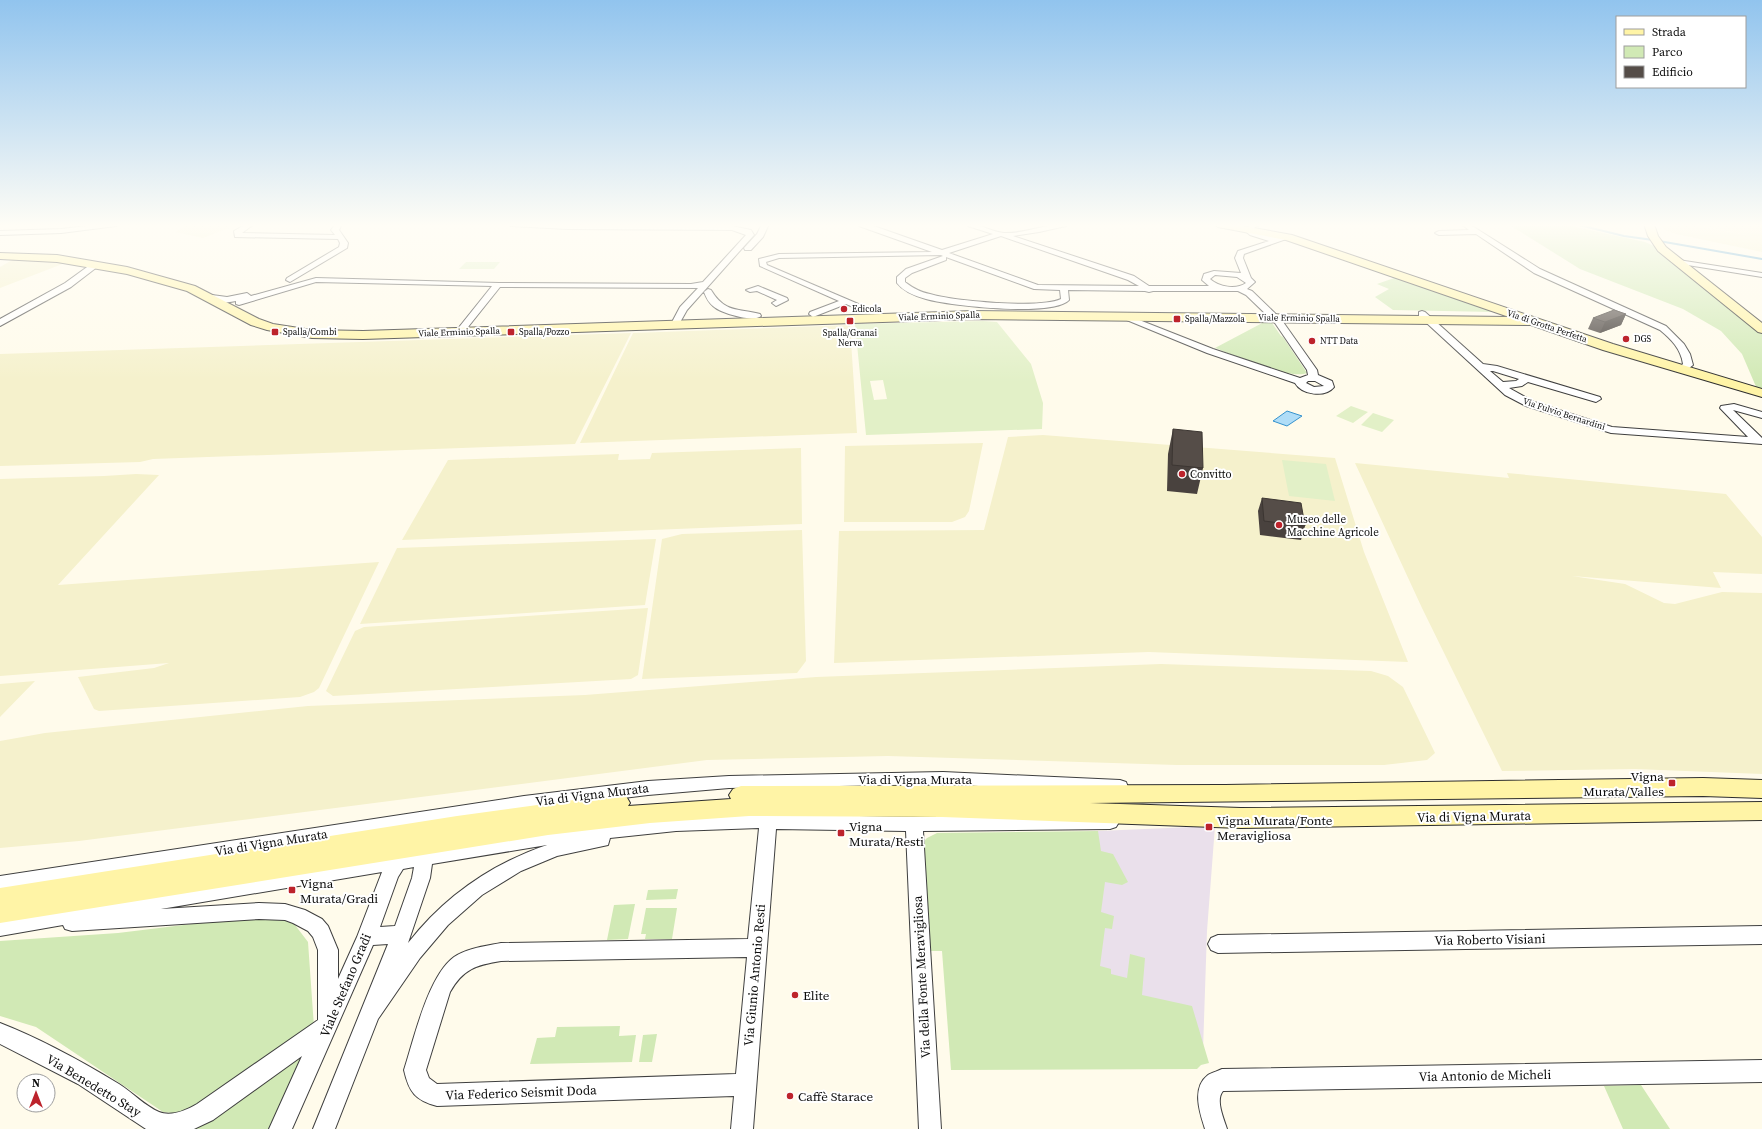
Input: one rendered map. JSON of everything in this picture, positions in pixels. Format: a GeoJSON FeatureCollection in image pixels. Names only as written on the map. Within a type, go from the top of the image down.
{"type":"FeatureCollection","features":[{"type":"Feature","properties":{"kind":"main road","name":"Viale Erminio Spalla"},"geometry":{"type":"LineString","coordinates":[[147,277],[166,280],[192,288],[212,298],[213,301],[255,322],[295,332],[357,335],[465,329],[962,315],[1272,315],[1425,317],[1532,321]]}},
{"type":"Feature","properties":{"kind":"main road","name":"Viale Erminio Spalla"},"geometry":{"type":"LineString","coordinates":[[176,277],[186,279],[233,299],[276,320],[306,327],[353,329],[465,329]]}},
{"type":"Feature","properties":{"kind":"main road","name":"Via di Grotta Perfetta"},"geometry":{"type":"LineString","coordinates":[[1397,277],[1681,370],[1762,393]]}},
{"type":"Feature","properties":{"kind":"main road"},"geometry":{"type":"LineString","coordinates":[[1695,277],[1762,329]]}},
{"type":"Feature","properties":{"kind":"main road","name":"Viale Erminio Spalla"},"geometry":{"type":"LineString","coordinates":[[677,322],[757,316],[979,309],[1113,314]]}},
{"type":"Feature","properties":{"kind":"main road","name":"Viale Erminio Spalla"},"geometry":{"type":"LineString","coordinates":[[1425,317],[1514,315]]}},
{"type":"Feature","properties":{"kind":"main road","name":"Via di Vigna Murata"},"geometry":{"type":"LineString","coordinates":[[0,899],[419,839],[683,810],[749,807],[942,808],[1188,806],[1656,787],[1762,789]]}},
{"type":"Feature","properties":{"kind":"main road","name":"Via di Vigna Murata"},"geometry":{"type":"LineString","coordinates":[[1188,806],[1389,817],[1762,811]]}},
{"type":"Feature","properties":{"kind":"main road","name":"Via di Vigna Murata"},"geometry":{"type":"LineString","coordinates":[[0,912],[419,839]]}},
{"type":"Feature","properties":{"kind":"street"},"geometry":{"type":"LineString","coordinates":[[0,323],[40,302],[78,277]]}},
{"type":"Feature","properties":{"kind":"street"},"geometry":{"type":"LineString","coordinates":[[233,299],[297,277]]}},
{"type":"Feature","properties":{"kind":"street"},"geometry":{"type":"LineString","coordinates":[[677,322],[692,310],[707,288],[717,277]]}},
{"type":"Feature","properties":{"kind":"street"},"geometry":{"type":"LineString","coordinates":[[789,277],[873,312]]}},
{"type":"Feature","properties":{"kind":"street"},"geometry":{"type":"LineString","coordinates":[[902,277],[900,279],[904,286],[919,293],[948,302]]}},
{"type":"Feature","properties":{"kind":"street"},"geometry":{"type":"LineString","coordinates":[[1004,277],[1028,285],[1064,289],[1237,289],[1247,287],[1249,280]]}},
{"type":"Feature","properties":{"kind":"street"},"geometry":{"type":"LineString","coordinates":[[1127,277],[1140,282],[1149,290]]}},
{"type":"Feature","properties":{"kind":"street"},"geometry":{"type":"LineString","coordinates":[[1182,290],[1205,288],[1208,286],[1206,278],[1207,277]]}},
{"type":"Feature","properties":{"kind":"street"},"geometry":{"type":"LineString","coordinates":[[1239,277],[1249,280]]}},
{"type":"Feature","properties":{"kind":"street"},"geometry":{"type":"LineString","coordinates":[[1247,277],[1270,309],[1272,315]]}},
{"type":"Feature","properties":{"kind":"street"},"geometry":{"type":"LineString","coordinates":[[1550,277],[1663,328],[1676,338],[1685,353],[1688,365],[1681,370]]}},
{"type":"Feature","properties":{"kind":"street"},"geometry":{"type":"LineString","coordinates":[[212,298],[223,300],[233,299],[314,280],[498,285],[691,286],[707,288]]}},
{"type":"Feature","properties":{"kind":"street"},"geometry":{"type":"LineString","coordinates":[[1207,282],[1218,287],[1237,289],[1249,293],[1272,315],[1312,370],[1314,378]]}},
{"type":"Feature","properties":{"kind":"street"},"geometry":{"type":"LineString","coordinates":[[465,329],[498,285]]}},
{"type":"Feature","properties":{"kind":"street"},"geometry":{"type":"LineString","coordinates":[[707,288],[713,303],[718,307],[733,312],[757,316]]}},
{"type":"Feature","properties":{"kind":"street"},"geometry":{"type":"LineString","coordinates":[[754,288],[782,301]]}},
{"type":"Feature","properties":{"kind":"street"},"geometry":{"type":"LineString","coordinates":[[929,304],[948,302],[969,304],[1057,304],[1065,300],[1064,289]]}},
{"type":"Feature","properties":{"kind":"street"},"geometry":{"type":"LineString","coordinates":[[813,314],[846,301]]}},
{"type":"Feature","properties":{"kind":"street"},"geometry":{"type":"LineString","coordinates":[[1113,314],[1210,351],[1220,357],[1301,383],[1316,390],[1325,390],[1329,387],[1325,381],[1314,378],[1305,378],[1301,383]]}},
{"type":"Feature","properties":{"kind":"street","name":"Via Fulvio Bernardini"},"geometry":{"type":"LineString","coordinates":[[1425,317],[1514,396],[1530,404],[1611,430],[1760,441]]}},
{"type":"Feature","properties":{"kind":"street"},"geometry":{"type":"LineString","coordinates":[[1480,367],[1505,371],[1509,378],[1523,380],[1596,400]]}},
{"type":"Feature","properties":{"kind":"street"},"geometry":{"type":"LineString","coordinates":[[1501,385],[1523,380]]}},
{"type":"Feature","properties":{"kind":"street"},"geometry":{"type":"LineString","coordinates":[[1760,441],[1725,408],[1734,407],[1762,415]]}},
{"type":"Feature","properties":{"kind":"street","name":"Via di Vigna Murata"},"geometry":{"type":"LineString","coordinates":[[0,884],[419,839],[553,837],[638,828],[719,822],[914,824],[1090,823],[1188,806]]}},
{"type":"Feature","properties":{"kind":"street"},"geometry":{"type":"LineString","coordinates":[[372,1012],[416,949],[440,919],[472,891],[507,870],[540,855],[581,844],[693,830],[719,822]]}},
{"type":"Feature","properties":{"kind":"street","name":"Via Giunio Antonio Resti"},"geometry":{"type":"LineString","coordinates":[[742,1129],[756,948],[768,822]]}},
{"type":"Feature","properties":{"kind":"street","name":"Via della Fonte Meravigliosa"},"geometry":{"type":"LineString","coordinates":[[914,824],[930,1129]]}},
{"type":"Feature","properties":{"kind":"street"},"geometry":{"type":"LineString","coordinates":[[324,1129],[372,1012],[402,934],[421,878],[419,839]]}},
{"type":"Feature","properties":{"kind":"street","name":"Viale Stefano Gradi"},"geometry":{"type":"LineString","coordinates":[[280,1129],[367,937],[396,863],[419,839]]}},
{"type":"Feature","properties":{"kind":"street"},"geometry":{"type":"LineString","coordinates":[[0,928],[396,863]]}},
{"type":"Feature","properties":{"kind":"street"},"geometry":{"type":"LineString","coordinates":[[0,928],[259,911],[292,914],[315,925],[326,940],[328,950],[328,1025]]}},
{"type":"Feature","properties":{"kind":"street"},"geometry":{"type":"LineString","coordinates":[[367,937],[402,934]]}},
{"type":"Feature","properties":{"kind":"street","name":"Via Roberto Visiani"},"geometry":{"type":"LineString","coordinates":[[1218,944],[1762,935]]}},
{"type":"Feature","properties":{"kind":"street","name":"Via Federico Seismit Doda"},"geometry":{"type":"LineString","coordinates":[[745,1085],[438,1095],[428,1093],[416,1077],[415,1070],[428,1027],[445,981],[455,969],[469,958],[501,952],[756,948]]}},
{"type":"Feature","properties":{"kind":"street","name":"Via Benedetto Stay"},"geometry":{"type":"LineString","coordinates":[[0,1033],[60,1062],[118,1096],[155,1123],[168,1124],[186,1121],[205,1112],[328,1025]]}},
{"type":"Feature","properties":{"kind":"street","name":"Via Antonio de Micheli"},"geometry":{"type":"LineString","coordinates":[[1216,1129],[1208,1098],[1211,1088],[1218,1081],[1230,1079],[1762,1071]]}},
{"type":"Feature","properties":{"kind":"shaded area"},"geometry":{"type":"Polygon","coordinates":[[[0,277],[29,277],[0,288],[0,277]]]}},
{"type":"Feature","properties":{"kind":"shaded area"},"geometry":{"type":"Polygon","coordinates":[[[850,325],[857,433],[580,443],[633,333],[850,325]]]}},
{"type":"Feature","properties":{"kind":"shaded area"},"geometry":{"type":"Polygon","coordinates":[[[631,333],[575,444],[153,459],[140,462],[0,466],[0,354],[631,333]]]}},
{"type":"Feature","properties":{"kind":"shaded area"},"geometry":{"type":"Polygon","coordinates":[[[1043,435],[1335,458],[1364,552],[1408,662],[1149,652],[834,663],[839,531],[984,530],[1008,437],[1043,435]]]}},
{"type":"Feature","properties":{"kind":"shaded area"},"geometry":{"type":"Polygon","coordinates":[[[983,443],[969,511],[965,517],[952,522],[844,522],[845,446],[983,443]]]}},
{"type":"Feature","properties":{"kind":"shaded area"},"geometry":{"type":"Polygon","coordinates":[[[801,448],[802,524],[402,540],[448,460],[619,454],[618,460],[650,459],[652,453],[801,448]]]}},
{"type":"Feature","properties":{"kind":"shaded area"},"geometry":{"type":"Polygon","coordinates":[[[1355,463],[1509,478],[1507,473],[1726,494],[1762,537],[1762,574],[1713,572],[1721,588],[1572,576],[1625,584],[1664,603],[1675,604],[1722,592],[1762,593],[1762,774],[1635,769],[1502,771],[1422,608],[1355,463]]]}},
{"type":"Feature","properties":{"kind":"shaded area"},"geometry":{"type":"Polygon","coordinates":[[[136,474],[159,475],[58,585],[379,562],[319,688],[314,692],[300,697],[99,711],[94,709],[78,677],[154,668],[169,663],[0,676],[0,479],[136,474]]]}},
{"type":"Feature","properties":{"kind":"shaded area"},"geometry":{"type":"Polygon","coordinates":[[[802,530],[806,661],[797,673],[642,679],[662,539],[682,534],[802,530]]]}},
{"type":"Feature","properties":{"kind":"shaded area"},"geometry":{"type":"Polygon","coordinates":[[[656,539],[645,605],[360,624],[397,548],[656,539]]]}},
{"type":"Feature","properties":{"kind":"shaded area"},"geometry":{"type":"Polygon","coordinates":[[[648,608],[638,675],[631,679],[333,696],[326,691],[355,631],[364,627],[648,608]]]}},
{"type":"Feature","properties":{"kind":"shaded area"},"geometry":{"type":"Polygon","coordinates":[[[1161,664],[1371,671],[1388,676],[1403,687],[1435,753],[1427,760],[1384,765],[1177,765],[888,756],[707,760],[79,841],[0,848],[0,741],[45,733],[308,706],[585,695],[816,677],[1161,664]]]}},
{"type":"Feature","properties":{"kind":"shaded area"},"geometry":{"type":"Polygon","coordinates":[[[35,681],[0,717],[0,684],[35,681]]]}},
{"type":"Feature","properties":{"kind":"shaded area"},"geometry":{"type":"Polygon","coordinates":[[[1215,826],[1207,931],[1203,1050],[1073,1049],[1098,831],[1215,826]]]}},
{"type":"Feature","properties":{"kind":"green space"},"geometry":{"type":"Polygon","coordinates":[[[1397,277],[1494,312],[1393,310],[1375,297],[1389,289],[1377,284],[1397,277]]]}},
{"type":"Feature","properties":{"kind":"green space"},"geometry":{"type":"Polygon","coordinates":[[[1600,277],[1694,277],[1762,333],[1762,390],[1757,389],[1742,354],[1721,331],[1683,309],[1600,277]]]}},
{"type":"Feature","properties":{"kind":"green space"},"geometry":{"type":"Polygon","coordinates":[[[1266,321],[1272,323],[1307,373],[1288,373],[1275,370],[1215,348],[1266,321]]]}},
{"type":"Feature","properties":{"kind":"green space"},"geometry":{"type":"Polygon","coordinates":[[[997,322],[1031,364],[1043,403],[1042,429],[866,435],[855,324],[997,322]],[[883,380],[870,381],[874,400],[887,399],[883,380]]]}},
{"type":"Feature","properties":{"kind":"green space"},"geometry":{"type":"Polygon","coordinates":[[[1351,406],[1368,412],[1353,423],[1336,416],[1351,406]]]}},
{"type":"Feature","properties":{"kind":"green space"},"geometry":{"type":"Polygon","coordinates":[[[1373,413],[1394,420],[1382,432],[1361,425],[1373,413]]]}},
{"type":"Feature","properties":{"kind":"green space"},"geometry":{"type":"Polygon","coordinates":[[[1282,460],[1326,464],[1335,501],[1289,496],[1282,460]]]}},
{"type":"Feature","properties":{"kind":"green space"},"geometry":{"type":"Polygon","coordinates":[[[1098,831],[1101,851],[1113,854],[1128,882],[1122,885],[1105,882],[1101,912],[1114,916],[1112,929],[1105,928],[1100,966],[1111,969],[1111,974],[1127,978],[1130,954],[1145,958],[1142,995],[1192,1006],[1209,1063],[1201,1065],[1197,1069],[951,1070],[942,951],[928,951],[924,841],[937,833],[1098,831]]]}},
{"type":"Feature","properties":{"kind":"green space"},"geometry":{"type":"Polygon","coordinates":[[[678,889],[676,899],[646,900],[648,890],[678,889]]]}},
{"type":"Feature","properties":{"kind":"green space"},"geometry":{"type":"Polygon","coordinates":[[[635,904],[628,939],[607,940],[614,905],[635,904]]]}},
{"type":"Feature","properties":{"kind":"green space"},"geometry":{"type":"Polygon","coordinates":[[[646,908],[677,908],[672,939],[645,939],[646,934],[641,934],[646,908]]]}},
{"type":"Feature","properties":{"kind":"green space"},"geometry":{"type":"Polygon","coordinates":[[[241,918],[292,921],[308,942],[314,1027],[183,1114],[163,1112],[36,1027],[0,1016],[0,941],[118,933],[241,918]]]}},
{"type":"Feature","properties":{"kind":"green space"},"geometry":{"type":"Polygon","coordinates":[[[620,1026],[619,1036],[636,1035],[632,1062],[530,1064],[537,1038],[555,1037],[557,1027],[620,1026]]]}},
{"type":"Feature","properties":{"kind":"green space"},"geometry":{"type":"Polygon","coordinates":[[[657,1034],[652,1062],[639,1062],[643,1035],[657,1034]]]}},
{"type":"Feature","properties":{"kind":"green space"},"geometry":{"type":"Polygon","coordinates":[[[313,1047],[269,1129],[191,1129],[313,1047]]]}},
{"type":"Feature","properties":{"kind":"green space"},"geometry":{"type":"Polygon","coordinates":[[[1641,1085],[1670,1129],[1623,1129],[1604,1086],[1641,1085]]]}},
{"type":"Feature","properties":{"kind":"water"},"geometry":{"type":"Polygon","coordinates":[[[1287,411],[1302,416],[1287,426],[1273,421],[1287,411]]]}},
{"type":"Feature","properties":{"kind":"building"},"geometry":{"type":"Polygon","coordinates":[[[1614,310],[1626,314],[1605,322],[1593,318],[1614,310]]]}},
{"type":"Feature","properties":{"kind":"building"},"geometry":{"type":"Polygon","coordinates":[[[1173,429],[1202,432],[1203,468],[1172,465],[1173,429]]]}},
{"type":"Feature","properties":{"kind":"building"},"geometry":{"type":"Polygon","coordinates":[[[1262,498],[1301,503],[1305,526],[1264,521],[1262,498]]]}},
{"type":"Feature","properties":{"kind":"place","name":"Edicola"},"geometry":{"type":"Point","coordinates":[844,309]}},
{"type":"Feature","properties":{"kind":"place","name":"Spalla/Mazzola"},"geometry":{"type":"Point","coordinates":[1177,319]}},
{"type":"Feature","properties":{"kind":"place","name":"Spalla/Granai Nerva"},"geometry":{"type":"Point","coordinates":[850,321]}},
{"type":"Feature","properties":{"kind":"place","name":"Spalla/Combi"},"geometry":{"type":"Point","coordinates":[275,332]}},
{"type":"Feature","properties":{"kind":"place","name":"Spalla/Pozzo"},"geometry":{"type":"Point","coordinates":[511,332]}},
{"type":"Feature","properties":{"kind":"place","name":"DGS"},"geometry":{"type":"Point","coordinates":[1626,339]}},
{"type":"Feature","properties":{"kind":"place","name":"NTT Data"},"geometry":{"type":"Point","coordinates":[1312,341]}},
{"type":"Feature","properties":{"kind":"place","name":"Convitto"},"geometry":{"type":"Point","coordinates":[1182,474]}},
{"type":"Feature","properties":{"kind":"place","name":"Museo delle Macchine Agricole"},"geometry":{"type":"Point","coordinates":[1279,525]}},
{"type":"Feature","properties":{"kind":"place","name":"Vigna Murata/Valles"},"geometry":{"type":"Point","coordinates":[1672,783]}},
{"type":"Feature","properties":{"kind":"place","name":"Vigna Murata/Fonte Meravigliosa"},"geometry":{"type":"Point","coordinates":[1209,827]}},
{"type":"Feature","properties":{"kind":"place","name":"Vigna Murata/Resti"},"geometry":{"type":"Point","coordinates":[841,833]}},
{"type":"Feature","properties":{"kind":"place","name":"Vigna Murata/Gradi"},"geometry":{"type":"Point","coordinates":[292,890]}},
{"type":"Feature","properties":{"kind":"place","name":"Elite"},"geometry":{"type":"Point","coordinates":[795,995]}},
{"type":"Feature","properties":{"kind":"place","name":"Caffè Starace"},"geometry":{"type":"Point","coordinates":[790,1096]}}]}
